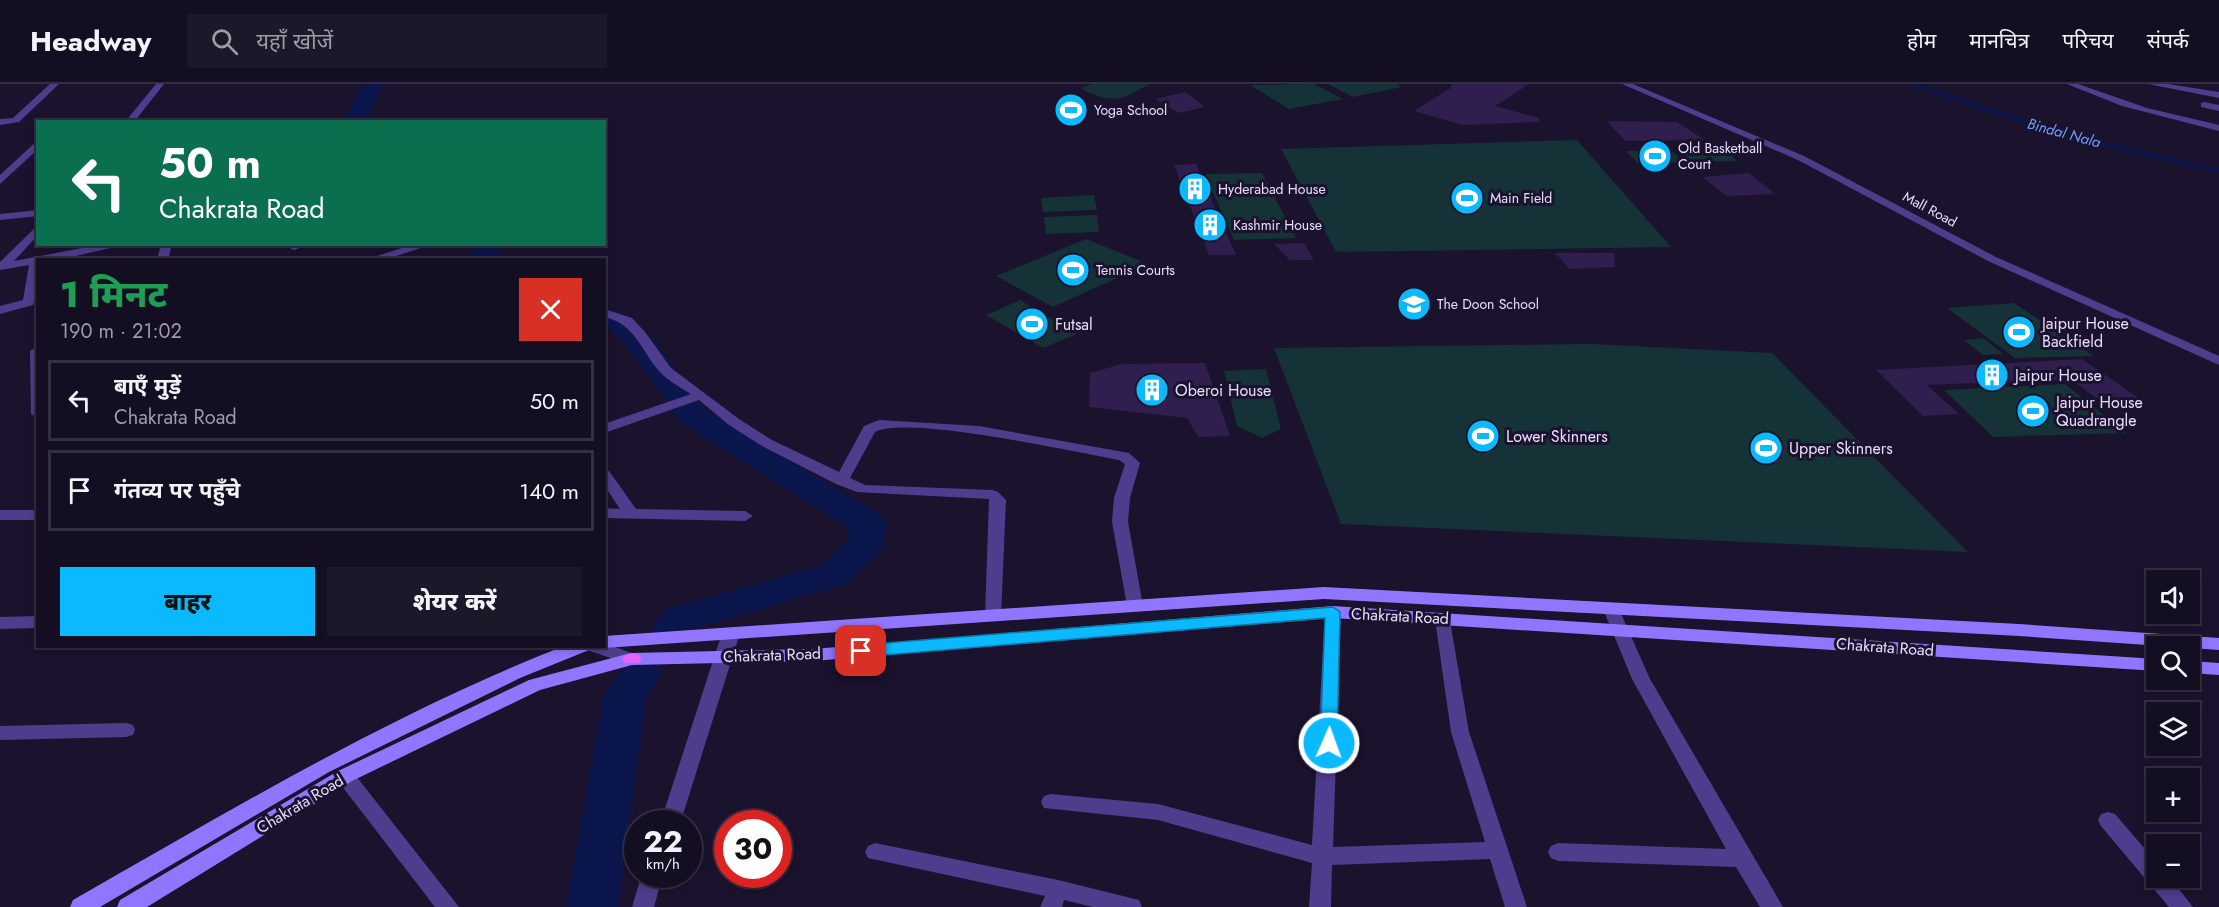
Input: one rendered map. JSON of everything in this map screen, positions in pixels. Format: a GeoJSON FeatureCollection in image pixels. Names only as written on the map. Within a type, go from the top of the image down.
{"type":"FeatureCollection","features":[{"type":"Feature","properties":{"kind":"main road","name":"Chakrata Road"},"geometry":{"type":"LineString","coordinates":[[606,642],[1324,593],[2019,630],[2219,644]]}},
{"type":"Feature","properties":{"kind":"main road","name":"Chakrata Road"},"geometry":{"type":"LineString","coordinates":[[128,907],[345,776],[535,685],[632,659],[813,655],[1333,612],[2146,664]]}},
{"type":"Feature","properties":{"kind":"main road","name":"Chakrata Road"},"geometry":{"type":"LineString","coordinates":[[81,907],[322,767],[514,673],[578,648]]}},
{"type":"Feature","properties":{"kind":"main road"},"geometry":{"type":"LineString","coordinates":[[2200,668],[2219,669]]}},
{"type":"Feature","properties":{"kind":"street"},"geometry":{"type":"LineString","coordinates":[[0,122],[16,120],[55,84]]}},
{"type":"Feature","properties":{"kind":"street"},"geometry":{"type":"LineString","coordinates":[[131,120],[160,84]]}},
{"type":"Feature","properties":{"kind":"street","name":"Mall Road"},"geometry":{"type":"LineString","coordinates":[[1626,84],[1801,158],[1992,259],[2219,361]]}},
{"type":"Feature","properties":{"kind":"street"},"geometry":{"type":"LineString","coordinates":[[2071,84],[2099,96],[2165,116],[2219,128]]}},
{"type":"Feature","properties":{"kind":"street"},"geometry":{"type":"LineString","coordinates":[[2152,84],[2219,95]]}},
{"type":"Feature","properties":{"kind":"street"},"geometry":{"type":"LineString","coordinates":[[2204,105],[2219,108]]}},
{"type":"Feature","properties":{"kind":"street"},"geometry":{"type":"LineString","coordinates":[[0,181],[36,145]]}},
{"type":"Feature","properties":{"kind":"street"},"geometry":{"type":"LineString","coordinates":[[0,217],[36,213]]}},
{"type":"Feature","properties":{"kind":"street"},"geometry":{"type":"LineString","coordinates":[[1,267],[36,230]]}},
{"type":"Feature","properties":{"kind":"street"},"geometry":{"type":"LineString","coordinates":[[42,258],[111,246]]}},
{"type":"Feature","properties":{"kind":"street"},"geometry":{"type":"LineString","coordinates":[[377,258],[421,246]]}},
{"type":"Feature","properties":{"kind":"street"},"geometry":{"type":"LineString","coordinates":[[0,310],[29,302],[36,259],[1,267]]}},
{"type":"Feature","properties":{"kind":"street"},"geometry":{"type":"LineString","coordinates":[[606,313],[627,318],[642,332],[650,349],[667,371],[734,422],[767,443],[841,481],[878,491],[997,497],[993,616]]}},
{"type":"Feature","properties":{"kind":"street"},"geometry":{"type":"LineString","coordinates":[[606,428],[701,395]]}},
{"type":"Feature","properties":{"kind":"street"},"geometry":{"type":"LineString","coordinates":[[841,481],[869,429],[879,424],[926,425],[979,430],[1124,456],[1133,464],[1122,498],[1120,522],[1135,606]]}},
{"type":"Feature","properties":{"kind":"street"},"geometry":{"type":"LineString","coordinates":[[606,477],[631,513]]}},
{"type":"Feature","properties":{"kind":"street"},"geometry":{"type":"LineString","coordinates":[[606,513],[745,516]]}},
{"type":"Feature","properties":{"kind":"street"},"geometry":{"type":"LineString","coordinates":[[0,515],[36,514]]}},
{"type":"Feature","properties":{"kind":"street"},"geometry":{"type":"LineString","coordinates":[[1611,609],[1641,679],[1742,858],[1773,907]]}},
{"type":"Feature","properties":{"kind":"street"},"geometry":{"type":"LineString","coordinates":[[1320,907],[1333,612]]}},
{"type":"Feature","properties":{"kind":"street"},"geometry":{"type":"LineString","coordinates":[[1443,619],[1460,732],[1516,907]]}},
{"type":"Feature","properties":{"kind":"street"},"geometry":{"type":"LineString","coordinates":[[0,623],[36,622]]}},
{"type":"Feature","properties":{"kind":"street"},"geometry":{"type":"LineString","coordinates":[[675,810],[731,633]]}},
{"type":"Feature","properties":{"kind":"street"},"geometry":{"type":"LineString","coordinates":[[599,648],[632,659]]}},
{"type":"Feature","properties":{"kind":"street"},"geometry":{"type":"LineString","coordinates":[[0,733],[126,730]]}},
{"type":"Feature","properties":{"kind":"street"},"geometry":{"type":"LineString","coordinates":[[345,776],[448,907]]}},
{"type":"Feature","properties":{"kind":"street"},"geometry":{"type":"LineString","coordinates":[[1051,802],[1158,812],[1291,850],[1324,856],[1499,850]]}},
{"type":"Feature","properties":{"kind":"street"},"geometry":{"type":"LineString","coordinates":[[2108,820],[2182,907]]}},
{"type":"Feature","properties":{"kind":"street"},"geometry":{"type":"LineString","coordinates":[[875,852],[1055,898],[1131,907]]}},
{"type":"Feature","properties":{"kind":"street"},"geometry":{"type":"LineString","coordinates":[[1558,852],[1742,858]]}},
{"type":"Feature","properties":{"kind":"street"},"geometry":{"type":"LineString","coordinates":[[643,907],[649,888]]}},
{"type":"Feature","properties":{"kind":"green space"},"geometry":{"type":"Polygon","coordinates":[[[1092,84],[1149,84],[1130,95],[1114,99],[1080,88],[1092,84]]]}},
{"type":"Feature","properties":{"kind":"green space"},"geometry":{"type":"Polygon","coordinates":[[[1314,84],[1343,99],[1289,109],[1250,85],[1314,84]]]}},
{"type":"Feature","properties":{"kind":"green space"},"geometry":{"type":"Polygon","coordinates":[[[1328,84],[1396,84],[1402,87],[1353,97],[1328,84]]]}},
{"type":"Feature","properties":{"kind":"green space","name":"Main Field"},"geometry":{"type":"Polygon","coordinates":[[[1577,140],[1671,247],[1336,252],[1281,149],[1577,140]]]}},
{"type":"Feature","properties":{"kind":"green space","name":"Old Basketball Court"},"geometry":{"type":"Polygon","coordinates":[[[1725,149],[1737,161],[1693,162],[1680,150],[1725,149]]]}},
{"type":"Feature","properties":{"kind":"green space","name":"Old Basketball Court"},"geometry":{"type":"Polygon","coordinates":[[[1671,150],[1683,162],[1638,163],[1626,151],[1671,150]]]}},
{"type":"Feature","properties":{"kind":"green space"},"geometry":{"type":"Polygon","coordinates":[[[1262,173],[1296,238],[1234,240],[1205,174],[1262,173]]]}},
{"type":"Feature","properties":{"kind":"green space"},"geometry":{"type":"Polygon","coordinates":[[[1094,195],[1097,210],[1043,212],[1041,198],[1094,195]]]}},
{"type":"Feature","properties":{"kind":"green space"},"geometry":{"type":"Polygon","coordinates":[[[1097,215],[1099,232],[1046,234],[1044,217],[1097,215]]]}},
{"type":"Feature","properties":{"kind":"green space","name":"Tennis Courts"},"geometry":{"type":"Polygon","coordinates":[[[1086,239],[1148,264],[1053,307],[996,276],[1086,239]]]}},
{"type":"Feature","properties":{"kind":"green space","name":"Futsal"},"geometry":{"type":"Polygon","coordinates":[[[1020,300],[1077,334],[1043,348],[986,315],[1020,300]]]}},
{"type":"Feature","properties":{"kind":"green space","name":"Jaipur House Backfield"},"geometry":{"type":"Polygon","coordinates":[[[2014,303],[2094,356],[2015,358],[1947,308],[2014,303]]]}},
{"type":"Feature","properties":{"kind":"green space"},"geometry":{"type":"Polygon","coordinates":[[[1983,338],[2003,354],[1983,355],[1964,340],[1983,338]]]}},
{"type":"Feature","properties":{"kind":"green space","name":"Lower Skinners"},"geometry":{"type":"Polygon","coordinates":[[[1592,344],[1772,353],[1968,552],[1341,524],[1274,348],[1592,344]]]}},
{"type":"Feature","properties":{"kind":"green space"},"geometry":{"type":"Polygon","coordinates":[[[1266,369],[1281,429],[1262,438],[1237,426],[1224,371],[1266,369]]]}},
{"type":"Feature","properties":{"kind":"green space","name":"Jaipur House Quadrangle"},"geometry":{"type":"Polygon","coordinates":[[[2065,384],[2126,433],[1993,437],[1944,390],[2065,384]]]}},
{"type":"Feature","properties":{"kind":"building"},"geometry":{"type":"Polygon","coordinates":[[[1451,84],[1529,84],[1495,106],[1539,118],[1539,122],[1462,125],[1414,111],[1451,88],[1451,84]]]}},
{"type":"Feature","properties":{"kind":"building"},"geometry":{"type":"Polygon","coordinates":[[[1185,92],[1205,107],[1179,113],[1155,99],[1185,92]]]}},
{"type":"Feature","properties":{"kind":"building"},"geometry":{"type":"Polygon","coordinates":[[[1606,121],[1677,122],[1705,140],[1626,141],[1606,121]]]}},
{"type":"Feature","properties":{"kind":"building"},"geometry":{"type":"Polygon","coordinates":[[[1196,164],[1236,255],[1209,255],[1174,165],[1196,164]]]}},
{"type":"Feature","properties":{"kind":"building"},"geometry":{"type":"Polygon","coordinates":[[[1749,173],[1775,194],[1727,196],[1702,177],[1749,173]]]}},
{"type":"Feature","properties":{"kind":"building"},"geometry":{"type":"Polygon","coordinates":[[[1304,243],[1314,260],[1290,260],[1274,244],[1304,243]]]}},
{"type":"Feature","properties":{"kind":"building"},"geometry":{"type":"Polygon","coordinates":[[[1555,253],[1614,253],[1615,267],[1570,269],[1555,253]]]}},
{"type":"Feature","properties":{"kind":"building","name":"Jaipur House"},"geometry":{"type":"Polygon","coordinates":[[[2082,359],[2146,403],[2105,404],[2070,379],[1927,385],[1959,414],[1923,416],[1876,370],[2082,359]]]}},
{"type":"Feature","properties":{"kind":"building","name":"Oberoi House"},"geometry":{"type":"Polygon","coordinates":[[[1205,363],[1230,436],[1198,437],[1187,418],[1089,407],[1090,373],[1122,364],[1205,363]]]}},
{"type":"Feature","properties":{"kind":"waterway"},"geometry":{"type":"LineString","coordinates":[[355,120],[373,84]]}},
{"type":"Feature","properties":{"kind":"waterway","name":"Bindal Nala"},"geometry":{"type":"LineString","coordinates":[[1913,84],[2054,132],[2219,171]]}},
{"type":"Feature","properties":{"kind":"waterway"},"geometry":{"type":"LineString","coordinates":[[480,258],[490,246]]}},
{"type":"Feature","properties":{"kind":"waterway"},"geometry":{"type":"LineString","coordinates":[[606,318],[618,320],[648,353],[678,394]]}},
{"type":"Feature","properties":{"kind":"waterway"},"geometry":{"type":"LineString","coordinates":[[672,628],[680,619],[833,575],[864,547],[869,524],[693,416],[687,408]]}},
{"type":"Feature","properties":{"kind":"waterway"},"geometry":{"type":"LineString","coordinates":[[592,907],[625,697],[641,674]]}},
{"type":"Feature","properties":{"kind":"place","name":"Yoga School"},"geometry":{"type":"Point","coordinates":[1071,110]}},
{"type":"Feature","properties":{"kind":"place","name":"Old Basketball Court"},"geometry":{"type":"Point","coordinates":[1655,156]}},
{"type":"Feature","properties":{"kind":"place","name":"Hyderabad House"},"geometry":{"type":"Point","coordinates":[1195,189]}},
{"type":"Feature","properties":{"kind":"place","name":"Main Field"},"geometry":{"type":"Point","coordinates":[1467,198]}},
{"type":"Feature","properties":{"kind":"place","name":"Kashmir House"},"geometry":{"type":"Point","coordinates":[1210,225]}},
{"type":"Feature","properties":{"kind":"place","name":"Tennis Courts"},"geometry":{"type":"Point","coordinates":[1073,270]}},
{"type":"Feature","properties":{"kind":"place","name":"The Doon School"},"geometry":{"type":"Point","coordinates":[1414,304]}},
{"type":"Feature","properties":{"kind":"place","name":"Futsal"},"geometry":{"type":"Point","coordinates":[1032,324]}},
{"type":"Feature","properties":{"kind":"place","name":"Jaipur House Backfield"},"geometry":{"type":"Point","coordinates":[2019,332]}},
{"type":"Feature","properties":{"kind":"place","name":"Jaipur House"},"geometry":{"type":"Point","coordinates":[1992,375]}},
{"type":"Feature","properties":{"kind":"place","name":"Oberoi House"},"geometry":{"type":"Point","coordinates":[1152,390]}},
{"type":"Feature","properties":{"kind":"place","name":"Jaipur House Quadrangle"},"geometry":{"type":"Point","coordinates":[2033,411]}},
{"type":"Feature","properties":{"kind":"place","name":"Lower Skinners"},"geometry":{"type":"Point","coordinates":[1483,436]}},
{"type":"Feature","properties":{"kind":"place","name":"Upper Skinners"},"geometry":{"type":"Point","coordinates":[1766,448]}},
{"type":"Feature","properties":{"kind":"route"},"geometry":{"type":"LineString","coordinates":[[861,651],[1333,612],[1329,743]]}}]}
